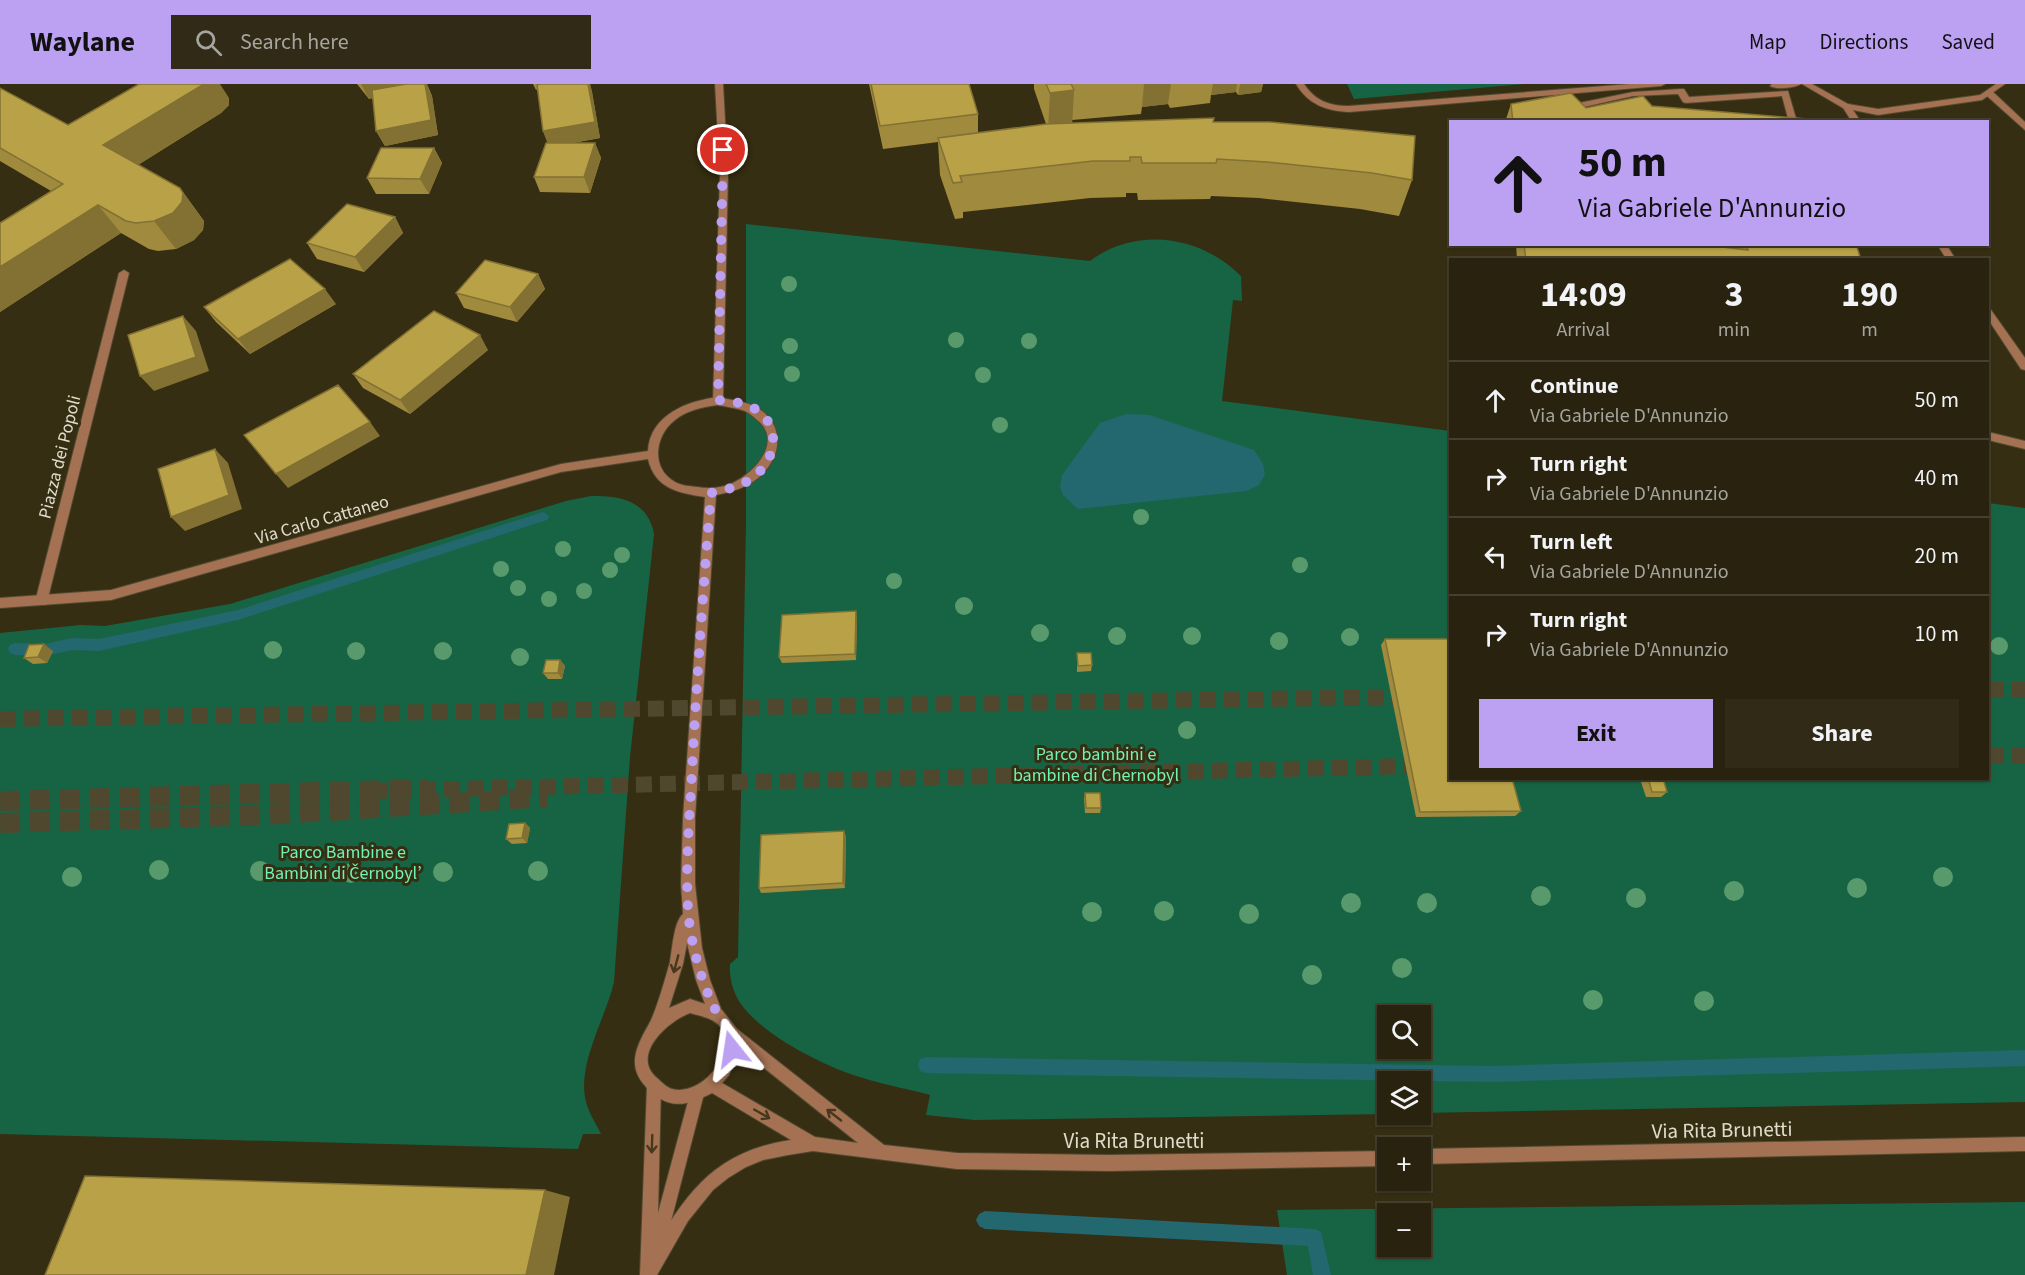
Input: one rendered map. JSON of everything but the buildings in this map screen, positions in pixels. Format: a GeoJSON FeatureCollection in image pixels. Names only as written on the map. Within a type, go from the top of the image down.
{"type":"FeatureCollection","features":[{"type":"Feature","properties":{"kind":"street"},"geometry":{"type":"LineString","coordinates":[[718,400],[724,173],[719,84]]}},
{"type":"Feature","properties":{"kind":"street"},"geometry":{"type":"LineString","coordinates":[[1300,84],[1307,95],[1317,102],[1340,109],[1661,84]]}},
{"type":"Feature","properties":{"kind":"street"},"geometry":{"type":"LineString","coordinates":[[1683,96],[1797,84]]}},
{"type":"Feature","properties":{"kind":"street"},"geometry":{"type":"LineString","coordinates":[[1806,84],[1846,106],[1878,112],[1990,94],[2001,84]]}},
{"type":"Feature","properties":{"kind":"street"},"geometry":{"type":"LineString","coordinates":[[1574,120],[1564,109],[1633,94],[1681,91],[1686,100],[1785,93],[1792,120]]}},
{"type":"Feature","properties":{"kind":"street"},"geometry":{"type":"LineString","coordinates":[[1990,94],[2025,127]]}},
{"type":"Feature","properties":{"kind":"street"},"geometry":{"type":"LineString","coordinates":[[1846,106],[1856,120]]}},
{"type":"Feature","properties":{"kind":"street","name":"Piazza dei Popoli"},"geometry":{"type":"LineString","coordinates":[[41,602],[124,273]]}},
{"type":"Feature","properties":{"kind":"street"},"geometry":{"type":"LineString","coordinates":[[1989,313],[2025,366]]}},
{"type":"Feature","properties":{"kind":"street"},"geometry":{"type":"LineString","coordinates":[[718,400],[738,402],[755,409],[768,420],[774,434],[773,450],[765,465],[751,479],[733,488],[711,493],[677,488],[664,480],[655,469],[651,455],[653,442],[660,429],[670,418],[701,403],[718,400]]}},
{"type":"Feature","properties":{"kind":"street"},"geometry":{"type":"LineString","coordinates":[[1989,436],[2025,445]]}},
{"type":"Feature","properties":{"kind":"street","name":"Via Carlo Cattaneo"},"geometry":{"type":"LineString","coordinates":[[0,603],[111,596],[561,468],[651,455]]}},
{"type":"Feature","properties":{"kind":"street"},"geometry":{"type":"LineString","coordinates":[[711,493],[697,662],[689,825],[688,907],[692,939],[715,1012]]}},
{"type":"Feature","properties":{"kind":"street"},"geometry":{"type":"LineString","coordinates":[[657,1024],[676,964],[688,907]]}},
{"type":"Feature","properties":{"kind":"street"},"geometry":{"type":"LineString","coordinates":[[690,1006],[706,1007],[715,1012],[726,1023],[730,1032],[732,1049],[728,1066],[712,1085],[697,1094],[675,1096],[658,1090],[645,1071],[643,1052],[649,1034],[666,1014],[690,1006]]}},
{"type":"Feature","properties":{"kind":"street"},"geometry":{"type":"LineString","coordinates":[[730,1032],[880,1151]]}},
{"type":"Feature","properties":{"kind":"street"},"geometry":{"type":"LineString","coordinates":[[650,1273],[654,1085]]}},
{"type":"Feature","properties":{"kind":"street","name":"Via Rita Brunetti"},"geometry":{"type":"LineString","coordinates":[[712,1085],[813,1144],[957,1161],[1109,1163],[1377,1158]]}},
{"type":"Feature","properties":{"kind":"street"},"geometry":{"type":"LineString","coordinates":[[650,1273],[697,1094]]}},
{"type":"Feature","properties":{"kind":"street"},"geometry":{"type":"LineString","coordinates":[[650,1273],[679,1220],[696,1197],[718,1177],[740,1163],[765,1153],[813,1144]]}},
{"type":"Feature","properties":{"kind":"street","name":"Via Rita Brunetti"},"geometry":{"type":"LineString","coordinates":[[1431,1157],[2025,1144]]}},
{"type":"Feature","properties":{"kind":"green space"},"geometry":{"type":"Polygon","coordinates":[[[1347,84],[1524,84],[1354,99],[1347,84]]]}},
{"type":"Feature","properties":{"kind":"green space","name":"Parco bambini e bambine di Chernobyl"},"geometry":{"type":"Polygon","coordinates":[[[746,224],[1090,261],[1108,250],[1128,243],[1168,240],[1188,244],[1225,262],[1241,276],[1242,301],[1233,300],[1222,401],[1449,431],[1449,780],[1989,780],[1989,503],[2025,508],[2025,1102],[1431,1113],[1431,1071],[1377,1071],[1377,1114],[975,1120],[926,1115],[930,1095],[880,1083],[832,1067],[768,1030],[754,1019],[737,998],[730,976],[730,964],[738,957],[746,523],[746,224]]]}},
{"type":"Feature","properties":{"kind":"green space","name":"Parco Bambine e Bambini di Černobyl’"},"geometry":{"type":"Polygon","coordinates":[[[591,496],[612,497],[631,502],[646,514],[654,534],[630,757],[614,982],[592,1045],[584,1078],[584,1093],[588,1108],[601,1134],[583,1134],[578,1149],[0,1134],[0,633],[81,625],[105,626],[230,604],[566,501],[591,496]]]}},
{"type":"Feature","properties":{"kind":"green space"},"geometry":{"type":"Polygon","coordinates":[[[2025,1202],[2025,1275],[1287,1275],[1277,1210],[1377,1209],[1377,1257],[1431,1257],[1431,1208],[2025,1202]]]}},
{"type":"Feature","properties":{"kind":"water"},"geometry":{"type":"Polygon","coordinates":[[[1126,414],[1149,415],[1254,450],[1263,464],[1265,475],[1259,485],[1246,491],[1078,509],[1063,495],[1060,487],[1062,475],[1100,423],[1126,414]]]}},
{"type":"Feature","properties":{"kind":"waterway"},"geometry":{"type":"LineString","coordinates":[[15,649],[45,650],[72,644],[99,645],[238,615],[543,517]]}},
{"type":"Feature","properties":{"kind":"waterway"},"geometry":{"type":"LineString","coordinates":[[926,1065],[1492,1074],[2025,1058]]}},
{"type":"Feature","properties":{"kind":"waterway"},"geometry":{"type":"LineString","coordinates":[[985,1220],[1315,1238],[1322,1275]]}},
{"type":"Feature","properties":{"kind":"tunnel"},"geometry":{"type":"LineString","coordinates":[[1989,690],[2025,690]]}},
{"type":"Feature","properties":{"kind":"tunnel"},"geometry":{"type":"LineString","coordinates":[[0,719],[1449,696]]}},
{"type":"Feature","properties":{"kind":"tunnel"},"geometry":{"type":"LineString","coordinates":[[1989,756],[2025,755]]}},
{"type":"Feature","properties":{"kind":"tunnel"},"geometry":{"type":"LineString","coordinates":[[372,791],[1449,765]]}},
{"type":"Feature","properties":{"kind":"tunnel"},"geometry":{"type":"LineString","coordinates":[[0,801],[427,789]]}},
{"type":"Feature","properties":{"kind":"tunnel"},"geometry":{"type":"LineString","coordinates":[[0,823],[267,815],[547,797]]}},
{"type":"Feature","properties":{"kind":"route"},"geometry":{"type":"LineString","coordinates":[[723,150],[718,400],[738,402],[755,409],[768,420],[774,434],[773,450],[765,465],[751,479],[733,488],[711,493],[697,662],[689,825],[688,907],[692,939],[700,970],[715,1012],[729,1027],[732,1049]]}}]}
